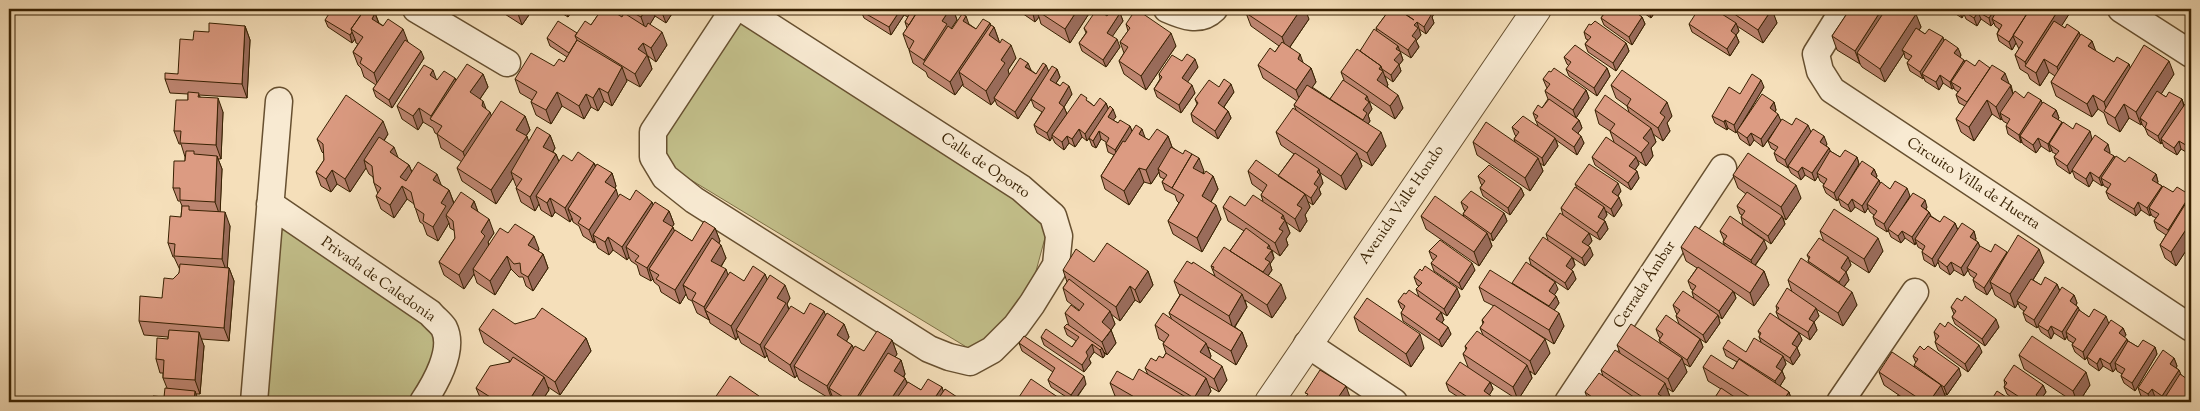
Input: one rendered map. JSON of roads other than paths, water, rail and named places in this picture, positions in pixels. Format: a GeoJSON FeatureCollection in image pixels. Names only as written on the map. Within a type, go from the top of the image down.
{"type":"FeatureCollection","features":[{"type":"Feature","properties":{"kind":"street"},"geometry":{"type":"LineString","coordinates":[[416,9],[507,63]]}},
{"type":"Feature","properties":{"kind":"street","name":"Calle de Oporto"},"geometry":{"type":"LineString","coordinates":[[734,9],[653,132],[653,157],[665,177],[694,200],[929,349],[949,357],[970,362],[992,350],[1016,326],[1056,265],[1059,236],[1053,216],[1021,188],[743,9]]}},
{"type":"Feature","properties":{"kind":"street"},"geometry":{"type":"LineString","coordinates":[[1167,9],[1192,18],[1209,14],[1214,9]]}},
{"type":"Feature","properties":{"kind":"street","name":"Avenida Valle Hondo"},"geometry":{"type":"LineString","coordinates":[[1269,402],[1537,9]]}},
{"type":"Feature","properties":{"kind":"street","name":"Circuito Villa de Huerta"},"geometry":{"type":"LineString","coordinates":[[1844,9],[1816,54],[1820,71],[1832,90],[2191,328]]}},
{"type":"Feature","properties":{"kind":"street"},"geometry":{"type":"LineString","coordinates":[[2121,9],[2191,54]]}},
{"type":"Feature","properties":{"kind":"street"},"geometry":{"type":"LineString","coordinates":[[254,402],[279,101]]}},
{"type":"Feature","properties":{"kind":"street","name":"Cerrada Ámbar"},"geometry":{"type":"LineString","coordinates":[[1568,402],[1723,168]]}},
{"type":"Feature","properties":{"kind":"street","name":"Privada de Caledonia"},"geometry":{"type":"LineString","coordinates":[[270,204],[430,313],[444,328],[448,347],[438,380],[423,402]]}},
{"type":"Feature","properties":{"kind":"street"},"geometry":{"type":"LineString","coordinates":[[1840,402],[1915,292]]}},
{"type":"Feature","properties":{"kind":"street"},"geometry":{"type":"LineString","coordinates":[[1307,344],[1394,402]]}}]}
